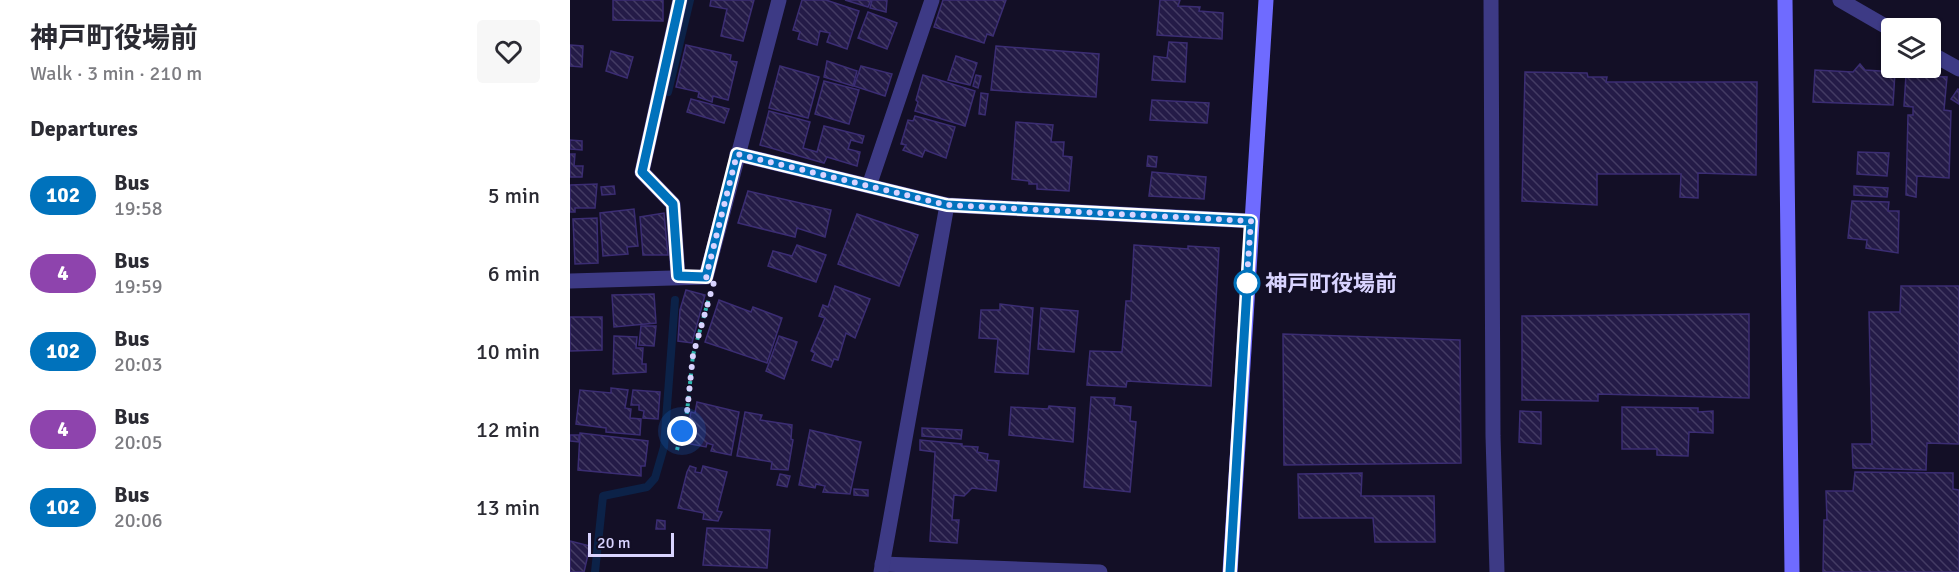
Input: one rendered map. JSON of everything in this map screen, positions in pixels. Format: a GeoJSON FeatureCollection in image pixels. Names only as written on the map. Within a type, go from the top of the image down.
{"type":"FeatureCollection","features":[{"type":"Feature","properties":{"kind":"street"},"geometry":{"type":"LineString","coordinates":[[678,276],[673,204],[642,172],[680,0]]}},
{"type":"Feature","properties":{"kind":"street"},"geometry":{"type":"LineString","coordinates":[[570,280],[706,277],[778,0]]}},
{"type":"Feature","properties":{"kind":"street"},"geometry":{"type":"LineString","coordinates":[[869,186],[932,0]]}},
{"type":"Feature","properties":{"kind":"street"},"geometry":{"type":"LineString","coordinates":[[1230,572],[1266,0]]}},
{"type":"Feature","properties":{"kind":"street"},"geometry":{"type":"LineString","coordinates":[[1491,0],[1493,436],[1497,572]]}},
{"type":"Feature","properties":{"kind":"street"},"geometry":{"type":"LineString","coordinates":[[1785,0],[1792,572]]}},
{"type":"Feature","properties":{"kind":"street"},"geometry":{"type":"LineString","coordinates":[[1840,0],[1881,24]]}},
{"type":"Feature","properties":{"kind":"street"},"geometry":{"type":"LineString","coordinates":[[1941,59],[1959,69]]}},
{"type":"Feature","properties":{"kind":"street"},"geometry":{"type":"LineString","coordinates":[[737,154],[947,205],[1251,221]]}},
{"type":"Feature","properties":{"kind":"street"},"geometry":{"type":"LineString","coordinates":[[947,205],[882,568],[1100,572]]}},
{"type":"Feature","properties":{"kind":"path"},"geometry":{"type":"LineString","coordinates":[[677,450],[687,412],[693,355],[714,282],[706,277]]}},
{"type":"Feature","properties":{"kind":"building"},"geometry":{"type":"Polygon","coordinates":[[[613,0],[663,0],[663,21],[613,20],[613,0]]]}},
{"type":"Feature","properties":{"kind":"building"},"geometry":{"type":"Polygon","coordinates":[[[711,0],[754,0],[743,41],[721,36],[727,9],[710,6],[711,0]]]}},
{"type":"Feature","properties":{"kind":"building"},"geometry":{"type":"Polygon","coordinates":[[[802,0],[826,0],[859,11],[847,49],[827,42],[830,33],[820,31],[817,45],[798,39],[800,32],[793,30],[802,0]]]}},
{"type":"Feature","properties":{"kind":"building"},"geometry":{"type":"Polygon","coordinates":[[[845,0],[871,0],[868,7],[845,0]]]}},
{"type":"Feature","properties":{"kind":"building"},"geometry":{"type":"Polygon","coordinates":[[[872,0],[887,0],[886,12],[870,8],[872,0]]]}},
{"type":"Feature","properties":{"kind":"building"},"geometry":{"type":"Polygon","coordinates":[[[943,0],[1006,0],[993,36],[987,34],[984,43],[934,27],[943,0]]]}},
{"type":"Feature","properties":{"kind":"building"},"geometry":{"type":"Polygon","coordinates":[[[1160,0],[1180,0],[1178,6],[1200,7],[1199,11],[1223,13],[1222,39],[1157,35],[1160,0]]]}},
{"type":"Feature","properties":{"kind":"building"},"geometry":{"type":"Polygon","coordinates":[[[868,12],[897,23],[887,49],[858,38],[868,12]]]}},
{"type":"Feature","properties":{"kind":"building"},"geometry":{"type":"Polygon","coordinates":[[[1169,42],[1187,43],[1185,82],[1152,80],[1154,56],[1167,58],[1169,42]]]}},
{"type":"Feature","properties":{"kind":"building"},"geometry":{"type":"Polygon","coordinates":[[[570,45],[583,46],[582,67],[570,66],[570,45]]]}},
{"type":"Feature","properties":{"kind":"building"},"geometry":{"type":"Polygon","coordinates":[[[686,45],[731,55],[730,61],[737,62],[728,100],[713,96],[712,102],[698,97],[699,92],[676,87],[686,45]]]}},
{"type":"Feature","properties":{"kind":"building"},"geometry":{"type":"Polygon","coordinates":[[[996,46],[1099,54],[1096,97],[991,90],[996,46]]]}},
{"type":"Feature","properties":{"kind":"building"},"geometry":{"type":"Polygon","coordinates":[[[611,51],[633,57],[627,78],[606,71],[611,51]]]}},
{"type":"Feature","properties":{"kind":"building"},"geometry":{"type":"Polygon","coordinates":[[[956,56],[977,63],[970,85],[948,80],[956,56]]]}},
{"type":"Feature","properties":{"kind":"building"},"geometry":{"type":"Polygon","coordinates":[[[827,61],[857,71],[853,86],[824,77],[827,61]]]}},
{"type":"Feature","properties":{"kind":"building"},"geometry":{"type":"Polygon","coordinates":[[[1860,64],[1865,70],[1881,71],[1881,78],[1895,78],[1893,105],[1813,102],[1815,70],[1853,72],[1860,64]]]}},
{"type":"Feature","properties":{"kind":"building"},"geometry":{"type":"Polygon","coordinates":[[[780,66],[819,77],[808,118],[769,108],[780,66]]]}},
{"type":"Feature","properties":{"kind":"building"},"geometry":{"type":"Polygon","coordinates":[[[861,66],[892,74],[885,96],[854,86],[861,66]]]}},
{"type":"Feature","properties":{"kind":"building"},"geometry":{"type":"Polygon","coordinates":[[[1525,72],[1587,73],[1588,77],[1607,77],[1606,82],[1757,82],[1756,175],[1698,173],[1698,198],[1680,197],[1681,174],[1597,174],[1597,205],[1522,201],[1525,72]]]}},
{"type":"Feature","properties":{"kind":"building"},"geometry":{"type":"Polygon","coordinates":[[[923,75],[975,91],[965,126],[915,111],[923,75]]]}},
{"type":"Feature","properties":{"kind":"building"},"geometry":{"type":"Polygon","coordinates":[[[976,75],[981,76],[978,88],[973,86],[976,75]]]}},
{"type":"Feature","properties":{"kind":"building"},"geometry":{"type":"Polygon","coordinates":[[[1947,77],[1944,110],[1951,111],[1949,178],[1917,176],[1916,197],[1906,195],[1908,115],[1913,115],[1913,107],[1904,106],[1906,78],[1947,77]]]}},
{"type":"Feature","properties":{"kind":"building"},"geometry":{"type":"Polygon","coordinates":[[[824,81],[859,90],[849,124],[815,114],[824,81]]]}},
{"type":"Feature","properties":{"kind":"building"},"geometry":{"type":"Polygon","coordinates":[[[1959,90],[1959,104],[1951,99],[1959,90]]]}},
{"type":"Feature","properties":{"kind":"building"},"geometry":{"type":"Polygon","coordinates":[[[981,93],[988,94],[985,115],[979,114],[981,93]]]}},
{"type":"Feature","properties":{"kind":"building"},"geometry":{"type":"Polygon","coordinates":[[[691,99],[729,109],[724,123],[687,112],[691,99]]]}},
{"type":"Feature","properties":{"kind":"building"},"geometry":{"type":"Polygon","coordinates":[[[1152,100],[1209,103],[1207,123],[1150,120],[1152,100]]]}},
{"type":"Feature","properties":{"kind":"building"},"geometry":{"type":"Polygon","coordinates":[[[769,111],[810,122],[803,148],[817,152],[824,126],[864,136],[862,143],[851,140],[848,149],[860,152],[857,166],[827,157],[824,163],[760,145],[769,111]]]}},
{"type":"Feature","properties":{"kind":"building"},"geometry":{"type":"Polygon","coordinates":[[[915,116],[955,127],[946,158],[925,150],[922,157],[903,150],[906,145],[901,144],[908,120],[913,121],[915,116]]]}},
{"type":"Feature","properties":{"kind":"building"},"geometry":{"type":"Polygon","coordinates":[[[1016,122],[1053,125],[1051,142],[1064,142],[1063,156],[1072,157],[1069,191],[1037,189],[1037,184],[1012,179],[1016,122]]]}},
{"type":"Feature","properties":{"kind":"building"},"geometry":{"type":"Polygon","coordinates":[[[570,140],[582,141],[582,150],[570,149],[570,140]]]}},
{"type":"Feature","properties":{"kind":"building"},"geometry":{"type":"Polygon","coordinates":[[[1858,152],[1889,153],[1887,176],[1857,174],[1858,152]]]}},
{"type":"Feature","properties":{"kind":"building"},"geometry":{"type":"Polygon","coordinates":[[[570,154],[575,154],[574,166],[583,166],[582,177],[570,177],[570,154]]]}},
{"type":"Feature","properties":{"kind":"building"},"geometry":{"type":"Polygon","coordinates":[[[1148,156],[1157,157],[1156,167],[1147,166],[1148,156]]]}},
{"type":"Feature","properties":{"kind":"building"},"geometry":{"type":"Polygon","coordinates":[[[1152,172],[1206,177],[1204,199],[1149,196],[1152,172]]]}},
{"type":"Feature","properties":{"kind":"building"},"geometry":{"type":"Polygon","coordinates":[[[597,184],[595,208],[575,208],[575,212],[570,212],[570,185],[597,184]]]}},
{"type":"Feature","properties":{"kind":"building"},"geometry":{"type":"Polygon","coordinates":[[[614,186],[615,194],[602,195],[601,187],[614,186]]]}},
{"type":"Feature","properties":{"kind":"building"},"geometry":{"type":"Polygon","coordinates":[[[1854,186],[1888,188],[1887,197],[1854,195],[1854,186]]]}},
{"type":"Feature","properties":{"kind":"building"},"geometry":{"type":"Polygon","coordinates":[[[748,191],[831,210],[825,237],[797,228],[795,237],[738,223],[748,191]]]}},
{"type":"Feature","properties":{"kind":"building"},"geometry":{"type":"Polygon","coordinates":[[[1852,201],[1889,202],[1888,211],[1899,211],[1898,253],[1866,248],[1867,240],[1848,238],[1852,201]]]}},
{"type":"Feature","properties":{"kind":"building"},"geometry":{"type":"Polygon","coordinates":[[[634,209],[638,246],[627,247],[628,254],[603,256],[600,213],[634,209]]]}},
{"type":"Feature","properties":{"kind":"building"},"geometry":{"type":"Polygon","coordinates":[[[664,213],[668,255],[643,255],[640,217],[664,213]]]}},
{"type":"Feature","properties":{"kind":"building"},"geometry":{"type":"Polygon","coordinates":[[[857,214],[918,235],[899,286],[838,264],[857,214]]]}},
{"type":"Feature","properties":{"kind":"building"},"geometry":{"type":"Polygon","coordinates":[[[597,218],[598,263],[575,264],[573,219],[597,218]]]}},
{"type":"Feature","properties":{"kind":"building"},"geometry":{"type":"Polygon","coordinates":[[[797,245],[826,255],[816,282],[768,266],[773,251],[792,256],[797,245]]]}},
{"type":"Feature","properties":{"kind":"building"},"geometry":{"type":"Polygon","coordinates":[[[1134,245],[1188,249],[1188,246],[1219,248],[1211,386],[1127,381],[1126,387],[1087,385],[1090,351],[1122,352],[1126,301],[1131,301],[1134,245]]]}},
{"type":"Feature","properties":{"kind":"building"},"geometry":{"type":"Polygon","coordinates":[[[835,286],[870,299],[855,338],[846,333],[838,360],[834,359],[831,367],[812,360],[815,353],[811,351],[825,318],[819,316],[823,305],[828,307],[835,286]]]}},
{"type":"Feature","properties":{"kind":"building"},"geometry":{"type":"Polygon","coordinates":[[[1901,286],[1959,286],[1959,444],[1927,443],[1926,470],[1853,468],[1852,444],[1872,444],[1869,312],[1900,312],[1901,286]]]}},
{"type":"Feature","properties":{"kind":"building"},"geometry":{"type":"Polygon","coordinates":[[[686,290],[705,295],[692,343],[678,341],[680,310],[686,290]]]}},
{"type":"Feature","properties":{"kind":"building"},"geometry":{"type":"Polygon","coordinates":[[[654,294],[656,323],[614,327],[612,295],[654,294]]]}},
{"type":"Feature","properties":{"kind":"building"},"geometry":{"type":"Polygon","coordinates":[[[719,300],[751,312],[753,307],[782,318],[767,363],[705,342],[719,300]]]}},
{"type":"Feature","properties":{"kind":"building"},"geometry":{"type":"Polygon","coordinates":[[[1000,304],[1033,308],[1028,374],[995,372],[998,339],[979,338],[981,310],[1000,310],[1000,304]]]}},
{"type":"Feature","properties":{"kind":"building"},"geometry":{"type":"Polygon","coordinates":[[[1041,308],[1078,311],[1074,352],[1038,349],[1041,308]]]}},
{"type":"Feature","properties":{"kind":"building"},"geometry":{"type":"Polygon","coordinates":[[[1749,314],[1749,398],[1598,394],[1598,401],[1522,400],[1522,316],[1749,314]]]}},
{"type":"Feature","properties":{"kind":"building"},"geometry":{"type":"Polygon","coordinates":[[[570,317],[602,317],[602,350],[570,351],[570,317]]]}},
{"type":"Feature","properties":{"kind":"building"},"geometry":{"type":"Polygon","coordinates":[[[641,326],[656,326],[654,346],[639,345],[641,326]]]}},
{"type":"Feature","properties":{"kind":"building"},"geometry":{"type":"Polygon","coordinates":[[[1283,334],[1460,340],[1461,463],[1284,465],[1283,334]]]}},
{"type":"Feature","properties":{"kind":"building"},"geometry":{"type":"Polygon","coordinates":[[[614,336],[637,337],[636,348],[643,348],[642,364],[646,364],[646,372],[613,374],[614,336]]]}},
{"type":"Feature","properties":{"kind":"building"},"geometry":{"type":"Polygon","coordinates":[[[779,336],[797,342],[784,379],[766,371],[779,336]]]}},
{"type":"Feature","properties":{"kind":"building"},"geometry":{"type":"Polygon","coordinates":[[[611,388],[628,390],[625,408],[631,409],[630,418],[641,419],[640,435],[606,432],[606,428],[576,424],[580,390],[611,393],[611,388]]]}},
{"type":"Feature","properties":{"kind":"building"},"geometry":{"type":"Polygon","coordinates":[[[633,390],[660,392],[658,419],[643,418],[644,411],[639,410],[639,405],[631,405],[633,390]]]}},
{"type":"Feature","properties":{"kind":"building"},"geometry":{"type":"Polygon","coordinates":[[[1091,397],[1115,398],[1114,405],[1131,407],[1130,421],[1136,422],[1130,492],[1084,487],[1091,397]]]}},
{"type":"Feature","properties":{"kind":"building"},"geometry":{"type":"Polygon","coordinates":[[[697,402],[739,412],[731,455],[711,451],[713,445],[707,443],[706,447],[685,443],[691,412],[695,413],[697,402]]]}},
{"type":"Feature","properties":{"kind":"building"},"geometry":{"type":"Polygon","coordinates":[[[1049,406],[1075,408],[1073,442],[1009,435],[1011,407],[1048,409],[1049,406]]]}},
{"type":"Feature","properties":{"kind":"building"},"geometry":{"type":"Polygon","coordinates":[[[1622,407],[1698,408],[1698,412],[1713,411],[1713,433],[1689,432],[1688,456],[1657,455],[1657,449],[1622,449],[1622,407]]]}},
{"type":"Feature","properties":{"kind":"building"},"geometry":{"type":"Polygon","coordinates":[[[1520,411],[1541,412],[1541,444],[1519,442],[1520,411]]]}},
{"type":"Feature","properties":{"kind":"building"},"geometry":{"type":"Polygon","coordinates":[[[745,412],[762,415],[760,420],[792,425],[791,439],[793,440],[788,470],[771,469],[772,462],[737,456],[745,412]]]}},
{"type":"Feature","properties":{"kind":"building"},"geometry":{"type":"Polygon","coordinates":[[[922,428],[962,430],[961,439],[922,436],[922,428]]]}},
{"type":"Feature","properties":{"kind":"building"},"geometry":{"type":"Polygon","coordinates":[[[810,430],[861,442],[850,494],[823,492],[825,486],[816,484],[815,488],[799,485],[810,430]]]}},
{"type":"Feature","properties":{"kind":"building"},"geometry":{"type":"Polygon","coordinates":[[[580,433],[648,441],[645,466],[641,466],[641,476],[578,470],[580,433]]]}},
{"type":"Feature","properties":{"kind":"building"},"geometry":{"type":"Polygon","coordinates":[[[570,435],[579,435],[579,442],[570,441],[570,435]]]}},
{"type":"Feature","properties":{"kind":"building"},"geometry":{"type":"Polygon","coordinates":[[[920,440],[978,447],[977,452],[988,454],[987,460],[999,461],[996,491],[972,488],[964,496],[954,495],[952,520],[959,520],[957,543],[930,541],[935,452],[920,450],[920,440]]]}},
{"type":"Feature","properties":{"kind":"building"},"geometry":{"type":"Polygon","coordinates":[[[690,466],[696,468],[695,472],[701,473],[703,466],[727,472],[717,511],[722,512],[718,521],[703,519],[704,513],[678,508],[690,466]]]}},
{"type":"Feature","properties":{"kind":"building"},"geometry":{"type":"Polygon","coordinates":[[[1855,472],[1953,473],[1953,489],[1959,490],[1959,572],[1823,572],[1824,520],[1827,520],[1826,491],[1853,491],[1855,472]]]}},
{"type":"Feature","properties":{"kind":"building"},"geometry":{"type":"Polygon","coordinates":[[[1362,473],[1361,496],[1434,496],[1435,542],[1375,542],[1373,518],[1299,518],[1298,474],[1362,473]]]}},
{"type":"Feature","properties":{"kind":"building"},"geometry":{"type":"Polygon","coordinates":[[[780,474],[790,476],[787,487],[777,485],[780,474]]]}},
{"type":"Feature","properties":{"kind":"building"},"geometry":{"type":"Polygon","coordinates":[[[854,489],[868,490],[868,496],[854,495],[854,489]]]}},
{"type":"Feature","properties":{"kind":"building"},"geometry":{"type":"Polygon","coordinates":[[[657,520],[665,521],[665,529],[656,529],[657,520]]]}},
{"type":"Feature","properties":{"kind":"building"},"geometry":{"type":"Polygon","coordinates":[[[707,528],[770,530],[767,568],[703,565],[707,528]]]}},
{"type":"Feature","properties":{"kind":"building"},"geometry":{"type":"Polygon","coordinates":[[[570,541],[590,546],[584,572],[570,572],[570,541]]]}},
{"type":"Feature","properties":{"kind":"waterway"},"geometry":{"type":"LineString","coordinates":[[668,92],[690,0]]}},
{"type":"Feature","properties":{"kind":"waterway"},"geometry":{"type":"LineString","coordinates":[[595,572],[603,496],[647,487],[655,478],[664,447],[675,300]]}},
{"type":"Feature","properties":{"kind":"bus line","name":"102"},"geometry":{"type":"LineString","coordinates":[[680,0],[642,172],[673,204],[678,276],[706,277],[737,154],[947,205],[1251,221],[1230,572]]}},
{"type":"Feature","properties":{"kind":"place","name":"神戸町役場前"},"geometry":{"type":"Point","coordinates":[1247,283]}},
{"type":"Feature","properties":{"kind":"route"},"geometry":{"type":"LineString","coordinates":[[682,431],[687,412],[693,355],[714,282],[706,277],[737,154],[947,205],[1251,221],[1246,291],[1247,283]]}}]}
